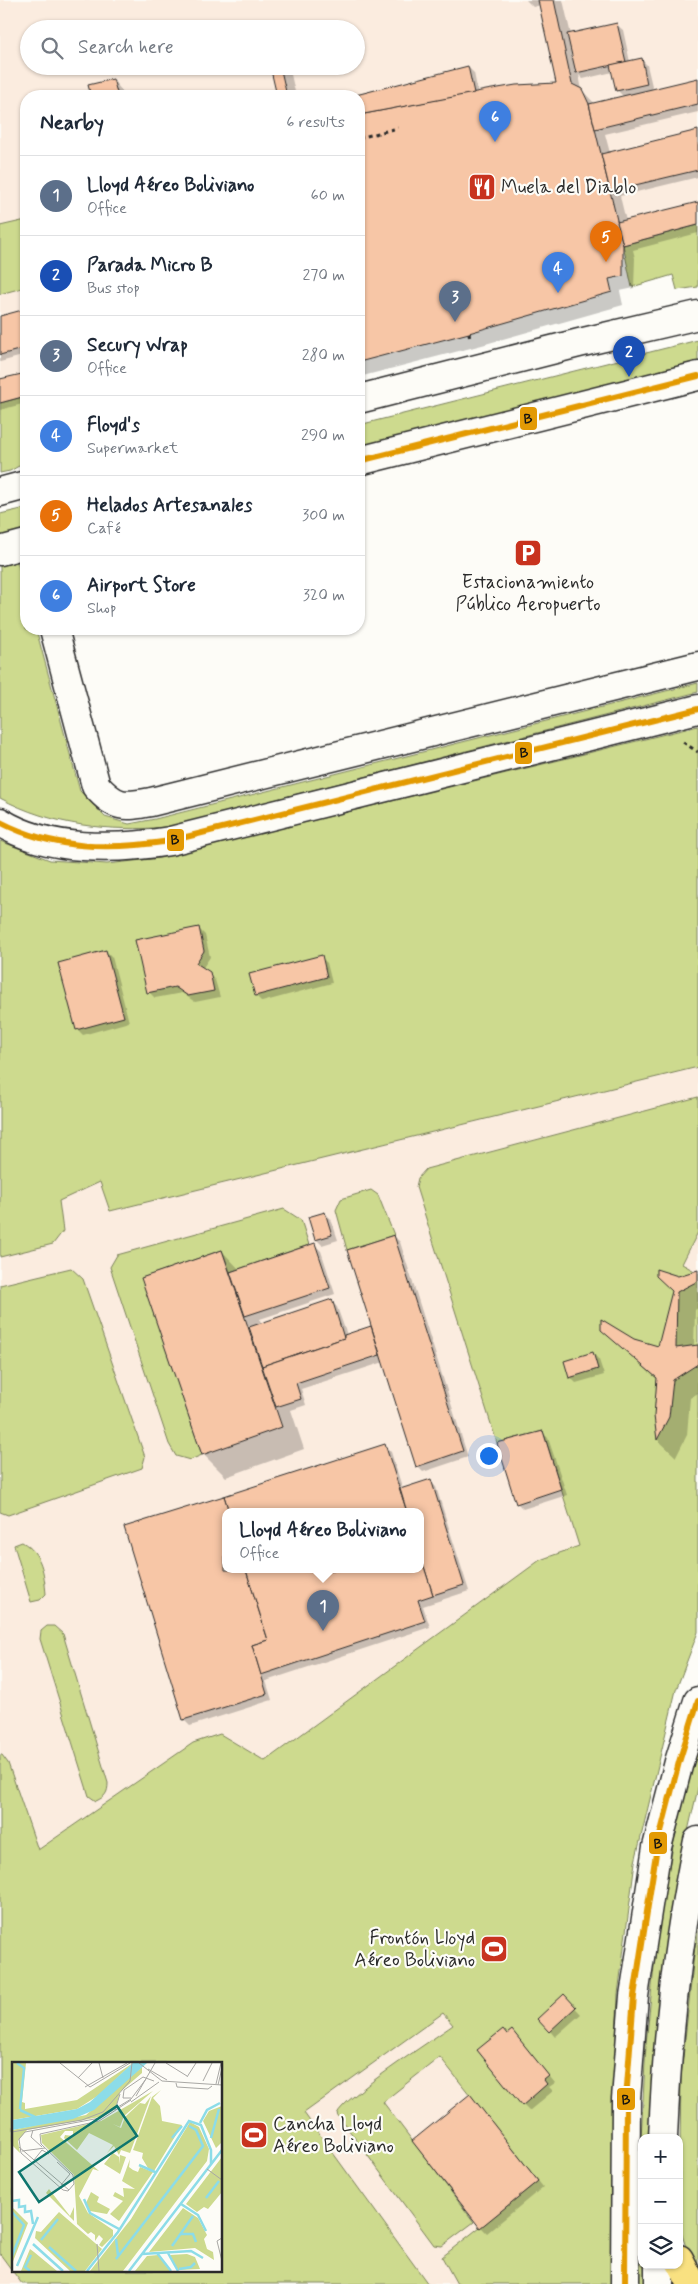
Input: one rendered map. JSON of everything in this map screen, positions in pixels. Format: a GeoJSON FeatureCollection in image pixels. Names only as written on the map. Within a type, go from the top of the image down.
{"type":"FeatureCollection","features":[{"type":"Feature","properties":{"kind":"highway"},"geometry":{"type":"LineString","coordinates":[[683,2267],[692,2284]]}},
{"type":"Feature","properties":{"kind":"street"},"geometry":{"type":"LineString","coordinates":[[365,397],[579,342],[698,315]]}},
{"type":"Feature","properties":{"kind":"street"},"geometry":{"type":"LineString","coordinates":[[365,459],[698,376]]}},
{"type":"Feature","properties":{"kind":"street"},"geometry":{"type":"LineString","coordinates":[[0,492],[20,487]]}},
{"type":"Feature","properties":{"kind":"street"},"geometry":{"type":"LineString","coordinates":[[0,551],[20,546]]}},
{"type":"Feature","properties":{"kind":"street"},"geometry":{"type":"LineString","coordinates":[[56,635],[96,786],[109,800],[125,807],[698,666]]}},
{"type":"Feature","properties":{"kind":"street"},"geometry":{"type":"LineString","coordinates":[[0,822],[22,833],[63,844],[101,848],[138,847],[170,841],[698,709]]}},
{"type":"Feature","properties":{"kind":"street"},"geometry":{"type":"LineString","coordinates":[[625,2284],[626,2099],[634,1996],[657,1846],[679,1762],[698,1701]]}},
{"type":"Feature","properties":{"kind":"street"},"geometry":{"type":"LineString","coordinates":[[663,2134],[671,2000],[689,1882],[698,1841]]}},
{"type":"Feature","properties":{"kind":"street"},"geometry":{"type":"LineString","coordinates":[[659,2269],[659,2284]]}},
{"type":"Feature","properties":{"kind":"path"},"geometry":{"type":"LineString","coordinates":[[365,136],[398,128]]}},
{"type":"Feature","properties":{"kind":"path"},"geometry":{"type":"LineString","coordinates":[[469,334],[470,340]]}},
{"type":"Feature","properties":{"kind":"shaded area"},"geometry":{"type":"Polygon","coordinates":[[[0,0],[698,0],[698,225],[623,245],[623,276],[609,279],[612,292],[365,360],[365,90],[20,90],[20,398],[0,403],[0,0]]]}},
{"type":"Feature","properties":{"kind":"shaded area"},"geometry":{"type":"Polygon","coordinates":[[[0,876],[110,1211],[698,1067],[698,1525],[672,1578],[579,2284],[0,2284],[0,876]]]}},
{"type":"Feature","properties":{"kind":"green space"},"geometry":{"type":"Polygon","coordinates":[[[20,221],[20,289],[0,294],[0,226],[20,221]]]}},
{"type":"Feature","properties":{"kind":"green space"},"geometry":{"type":"Polygon","coordinates":[[[698,225],[698,287],[677,290],[673,275],[632,287],[623,245],[698,225]]]}},
{"type":"Feature","properties":{"kind":"green space"},"geometry":{"type":"Polygon","coordinates":[[[698,340],[698,362],[365,446],[365,423],[698,340]]]}},
{"type":"Feature","properties":{"kind":"green space"},"geometry":{"type":"Polygon","coordinates":[[[20,398],[20,465],[10,471],[0,473],[0,403],[20,398]]]}},
{"type":"Feature","properties":{"kind":"green space"},"geometry":{"type":"Polygon","coordinates":[[[20,509],[20,533],[0,538],[0,514],[20,509]]]}},
{"type":"Feature","properties":{"kind":"green space"},"geometry":{"type":"Polygon","coordinates":[[[17,561],[20,572],[20,635],[38,635],[80,791],[105,817],[129,824],[698,683],[698,692],[168,827],[125,829],[82,825],[40,815],[0,798],[0,566],[17,561]]]}},
{"type":"Feature","properties":{"kind":"green space"},"geometry":{"type":"Polygon","coordinates":[[[698,726],[698,1067],[110,1211],[100,1182],[59,1201],[63,1231],[53,1244],[0,1257],[0,841],[50,860],[107,864],[160,858],[698,726]]]}},
{"type":"Feature","properties":{"kind":"green space"},"geometry":{"type":"Polygon","coordinates":[[[698,1097],[698,1232],[682,1264],[698,1273],[698,1632],[676,1690],[635,1862],[618,1994],[614,2092],[612,2284],[457,2284],[442,2257],[538,2181],[440,2057],[383,2102],[474,2222],[442,2246],[434,2245],[337,2114],[343,2106],[371,2082],[453,2025],[443,2013],[304,2113],[428,2284],[22,2284],[13,2272],[222,2272],[222,2062],[12,2062],[12,2270],[0,2254],[0,1755],[8,1763],[38,1850],[193,1743],[220,1734],[265,1761],[540,1560],[579,1546],[543,1431],[497,1443],[416,1187],[418,1178],[426,1169],[698,1097]]]}},
{"type":"Feature","properties":{"kind":"green space"},"geometry":{"type":"Polygon","coordinates":[[[371,1190],[378,1195],[394,1235],[347,1250],[336,1210],[341,1199],[371,1190]]]}},
{"type":"Feature","properties":{"kind":"green space"},"geometry":{"type":"Polygon","coordinates":[[[284,1209],[301,1220],[309,1245],[230,1272],[222,1250],[142,1278],[202,1455],[190,1460],[176,1456],[169,1444],[110,1267],[117,1255],[284,1209]]]}},
{"type":"Feature","properties":{"kind":"green space"},"geometry":{"type":"Polygon","coordinates":[[[71,1268],[83,1279],[145,1457],[142,1468],[8,1515],[0,1512],[0,1285],[71,1268]]]}},
{"type":"Feature","properties":{"kind":"green space"},"geometry":{"type":"Polygon","coordinates":[[[22,1542],[34,1552],[41,1564],[46,1594],[40,1600],[31,1602],[14,1545],[22,1542]]]}},
{"type":"Feature","properties":{"kind":"green space"},"geometry":{"type":"Polygon","coordinates":[[[47,1626],[54,1626],[63,1634],[108,1783],[105,1794],[96,1801],[89,1796],[40,1639],[41,1631],[47,1626]]]}},
{"type":"Feature","properties":{"kind":"green space"},"geometry":{"type":"Polygon","coordinates":[[[698,1740],[698,1788],[678,1874],[652,2134],[641,2134],[646,2044],[659,1919],[674,1841],[698,1740]]]}},
{"type":"Feature","properties":{"kind":"green space"},"geometry":{"type":"Polygon","coordinates":[[[698,1917],[698,2272],[690,2259],[683,2238],[681,2077],[698,1917]]]}},
{"type":"Feature","properties":{"kind":"green space"},"geometry":{"type":"Polygon","coordinates":[[[638,2242],[638,2269],[648,2269],[647,2284],[637,2284],[638,2242]]]}},
{"type":"Feature","properties":{"kind":"building"},"geometry":{"type":"Polygon","coordinates":[[[538,0],[554,0],[572,84],[582,89],[589,104],[623,245],[623,276],[609,279],[612,292],[365,360],[365,114],[516,85],[556,83],[538,0]]]}},
{"type":"Feature","properties":{"kind":"building"},"geometry":{"type":"Polygon","coordinates":[[[617,23],[626,62],[576,73],[567,34],[617,23]]]}},
{"type":"Feature","properties":{"kind":"building"},"geometry":{"type":"Polygon","coordinates":[[[642,58],[647,84],[616,91],[610,65],[642,58]]]}},
{"type":"Feature","properties":{"kind":"building"},"geometry":{"type":"Polygon","coordinates":[[[468,66],[474,93],[365,114],[365,93],[468,66]]]}},
{"type":"Feature","properties":{"kind":"building"},"geometry":{"type":"Polygon","coordinates":[[[272,75],[282,75],[286,90],[276,90],[272,75]]]}},
{"type":"Feature","properties":{"kind":"building"},"geometry":{"type":"Polygon","coordinates":[[[698,78],[698,104],[595,129],[589,104],[698,78]]]}},
{"type":"Feature","properties":{"kind":"building"},"geometry":{"type":"Polygon","coordinates":[[[113,79],[116,90],[89,90],[88,85],[113,79]]]}},
{"type":"Feature","properties":{"kind":"building"},"geometry":{"type":"Polygon","coordinates":[[[698,130],[698,170],[610,191],[601,154],[698,130]]]}},
{"type":"Feature","properties":{"kind":"building"},"geometry":{"type":"Polygon","coordinates":[[[698,202],[698,225],[623,245],[617,222],[698,202]]]}},
{"type":"Feature","properties":{"kind":"building"},"geometry":{"type":"Polygon","coordinates":[[[20,311],[20,350],[0,355],[0,316],[20,311]]]}},
{"type":"Feature","properties":{"kind":"building"},"geometry":{"type":"Polygon","coordinates":[[[20,374],[20,398],[0,403],[0,379],[20,374]]]}},
{"type":"Feature","properties":{"kind":"building"},"geometry":{"type":"Polygon","coordinates":[[[199,927],[204,951],[196,963],[210,972],[214,991],[188,996],[175,987],[147,993],[135,940],[199,927]]]}},
{"type":"Feature","properties":{"kind":"building"},"geometry":{"type":"Polygon","coordinates":[[[106,950],[124,1017],[76,1030],[58,963],[106,950]]]}},
{"type":"Feature","properties":{"kind":"building"},"geometry":{"type":"Polygon","coordinates":[[[322,955],[327,977],[255,996],[249,974],[322,955]]]}},
{"type":"Feature","properties":{"kind":"building"},"geometry":{"type":"Polygon","coordinates":[[[325,1212],[332,1235],[315,1240],[308,1217],[325,1212]]]}},
{"type":"Feature","properties":{"kind":"building"},"geometry":{"type":"Polygon","coordinates":[[[394,1235],[463,1451],[416,1467],[347,1250],[394,1235]]]}},
{"type":"Feature","properties":{"kind":"building"},"geometry":{"type":"Polygon","coordinates":[[[315,1243],[330,1288],[245,1316],[230,1272],[315,1243]]]}},
{"type":"Feature","properties":{"kind":"building"},"geometry":{"type":"Polygon","coordinates":[[[222,1250],[282,1427],[202,1455],[141,1278],[222,1250]]]}},
{"type":"Feature","properties":{"kind":"building"},"geometry":{"type":"Polygon","coordinates":[[[656,1269],[678,1276],[698,1270],[698,1281],[677,1292],[676,1348],[698,1345],[698,1364],[673,1380],[669,1417],[657,1440],[654,1416],[657,1378],[601,1330],[601,1319],[634,1339],[658,1346],[672,1291],[656,1276],[656,1269]]]}},
{"type":"Feature","properties":{"kind":"building"},"geometry":{"type":"Polygon","coordinates":[[[332,1299],[344,1338],[262,1366],[249,1327],[332,1299]]]}},
{"type":"Feature","properties":{"kind":"building"},"geometry":{"type":"Polygon","coordinates":[[[371,1326],[380,1355],[296,1383],[301,1399],[276,1407],[262,1366],[344,1338],[344,1335],[371,1326]]]}},
{"type":"Feature","properties":{"kind":"building"},"geometry":{"type":"Polygon","coordinates":[[[593,1352],[598,1369],[569,1378],[564,1361],[593,1352]]]}},
{"type":"Feature","properties":{"kind":"building"},"geometry":{"type":"Polygon","coordinates":[[[543,1431],[561,1489],[516,1504],[497,1443],[543,1431]]]}},
{"type":"Feature","properties":{"kind":"building"},"geometry":{"type":"Polygon","coordinates":[[[385,1444],[406,1508],[228,1508],[224,1496],[385,1444]]]}},
{"type":"Feature","properties":{"kind":"building"},"geometry":{"type":"Polygon","coordinates":[[[431,1479],[464,1585],[433,1595],[424,1567],[424,1508],[406,1508],[400,1489],[431,1479]]]}},
{"type":"Feature","properties":{"kind":"building"},"geometry":{"type":"Polygon","coordinates":[[[224,1496],[228,1508],[222,1508],[222,1573],[247,1573],[268,1640],[252,1645],[267,1694],[183,1720],[124,1527],[224,1496]]]}},
{"type":"Feature","properties":{"kind":"building"},"geometry":{"type":"Polygon","coordinates":[[[424,1567],[433,1595],[418,1600],[425,1621],[261,1675],[252,1645],[268,1640],[247,1573],[424,1573],[424,1567]]]}},
{"type":"Feature","properties":{"kind":"building"},"geometry":{"type":"Polygon","coordinates":[[[564,1994],[576,2007],[549,2032],[537,2019],[564,1994]]]}},
{"type":"Feature","properties":{"kind":"building"},"geometry":{"type":"Polygon","coordinates":[[[503,2029],[507,2034],[512,2030],[549,2076],[544,2080],[547,2084],[522,2106],[477,2050],[503,2029]]]}},
{"type":"Feature","properties":{"kind":"building"},"geometry":{"type":"Polygon","coordinates":[[[470,2094],[538,2181],[480,2228],[412,2141],[470,2094]]]}},
{"type":"Feature","properties":{"kind":"transit line","name":"B"},"geometry":{"type":"LineString","coordinates":[[365,459],[698,376]]}},
{"type":"Feature","properties":{"kind":"transit line","name":"B"},"geometry":{"type":"LineString","coordinates":[[0,822],[20,831],[62,843],[126,846],[170,841],[698,709]]}},
{"type":"Feature","properties":{"kind":"transit line","name":"B"},"geometry":{"type":"LineString","coordinates":[[625,2284],[626,2099],[634,1996],[657,1847],[679,1762],[698,1701]]}},
{"type":"Feature","properties":{"kind":"place","name":"Airport Store"},"geometry":{"type":"Point","coordinates":[495,142]}},
{"type":"Feature","properties":{"kind":"place","name":"Muela del Diablo"},"geometry":{"type":"Point","coordinates":[482,187]}},
{"type":"Feature","properties":{"kind":"place","name":"Helados Artesanales"},"geometry":{"type":"Point","coordinates":[606,262]}},
{"type":"Feature","properties":{"kind":"place","name":"Floyd's"},"geometry":{"type":"Point","coordinates":[558,293]}},
{"type":"Feature","properties":{"kind":"place","name":"Secury Wrap"},"geometry":{"type":"Point","coordinates":[455,322]}},
{"type":"Feature","properties":{"kind":"place","name":"Parada Micro B"},"geometry":{"type":"Point","coordinates":[629,377]}},
{"type":"Feature","properties":{"kind":"place","name":"Estacionamiento Público Aeropuerto"},"geometry":{"type":"Point","coordinates":[528,553]}},
{"type":"Feature","properties":{"kind":"place","name":"Lloyd Aéreo Boliviano"},"geometry":{"type":"Point","coordinates":[323,1631]}},
{"type":"Feature","properties":{"kind":"place","name":"Frontón Lloyd Aéreo Boliviano"},"geometry":{"type":"Point","coordinates":[494,1949]}},
{"type":"Feature","properties":{"kind":"place","name":"Cancha Lloyd Aéreo Boliviano"},"geometry":{"type":"Point","coordinates":[254,2135]}}]}
